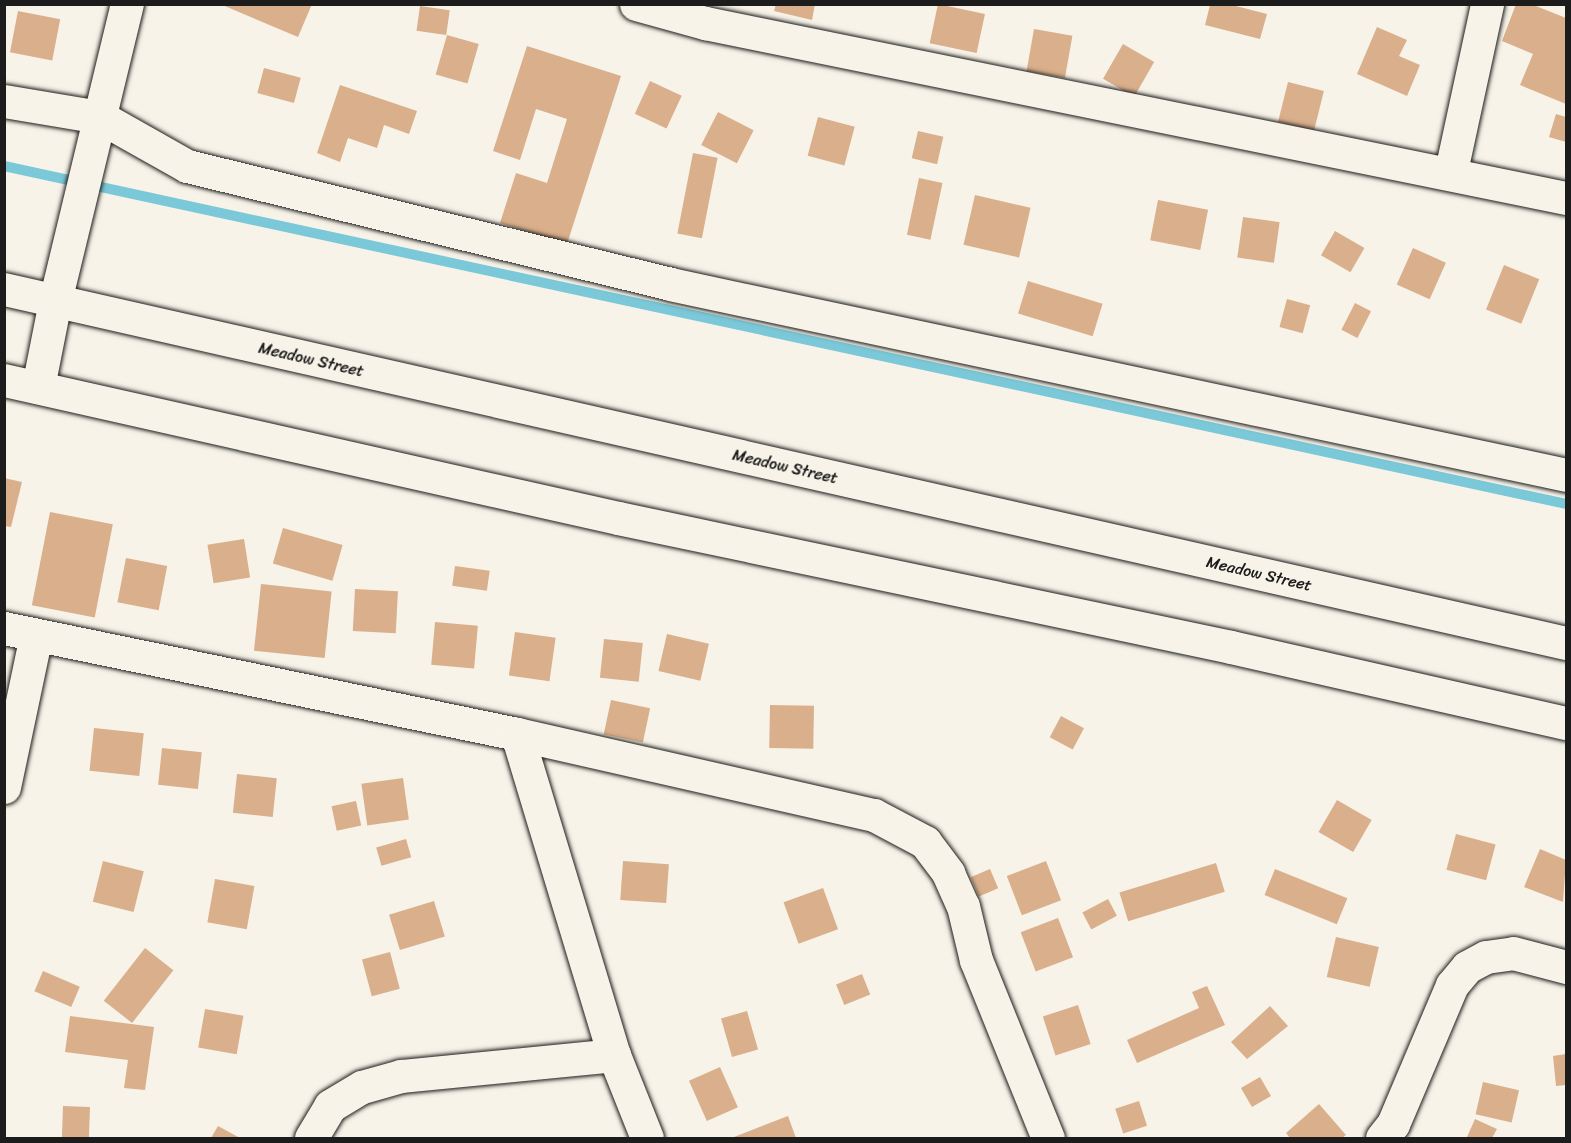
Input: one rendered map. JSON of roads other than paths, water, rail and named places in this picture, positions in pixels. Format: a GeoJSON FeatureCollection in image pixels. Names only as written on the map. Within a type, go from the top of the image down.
{"type":"FeatureCollection","features":[{"type":"Feature","properties":{"kind":"street"},"geometry":{"type":"LineString","coordinates":[[38,387],[55,301],[127,4]]}},
{"type":"Feature","properties":{"kind":"street"},"geometry":{"type":"LineString","coordinates":[[636,4],[705,23],[1451,171],[1566,198]]}},
{"type":"Feature","properties":{"kind":"street"},"geometry":{"type":"LineString","coordinates":[[1451,171],[1487,4]]}},
{"type":"Feature","properties":{"kind":"street"},"geometry":{"type":"LineString","coordinates":[[4,100],[98,128],[187,166],[659,281],[1566,475]]}},
{"type":"Feature","properties":{"kind":"street","name":"Meadow Street"},"geometry":{"type":"LineString","coordinates":[[4,289],[1566,643]]}},
{"type":"Feature","properties":{"kind":"street"},"geometry":{"type":"LineString","coordinates":[[4,380],[618,518],[1231,647],[1566,723]]}},
{"type":"Feature","properties":{"kind":"street"},"geometry":{"type":"LineString","coordinates":[[4,628],[517,734],[874,815],[925,842],[948,873],[963,906],[976,960],[1048,1138]]}},
{"type":"Feature","properties":{"kind":"street"},"geometry":{"type":"LineString","coordinates":[[4,787],[36,635]]}},
{"type":"Feature","properties":{"kind":"street"},"geometry":{"type":"LineString","coordinates":[[517,734],[614,1055],[647,1138]]}},
{"type":"Feature","properties":{"kind":"street"},"geometry":{"type":"LineString","coordinates":[[1382,1138],[1393,1124],[1452,985],[1467,967],[1486,957],[1513,952],[1566,967]]}},
{"type":"Feature","properties":{"kind":"street"},"geometry":{"type":"LineString","coordinates":[[310,1138],[330,1106],[362,1087],[400,1076],[614,1055]]}},
{"type":"Feature","properties":{"kind":"waterway"},"geometry":{"type":"LineString","coordinates":[[4,166],[1566,504]]}}]}
